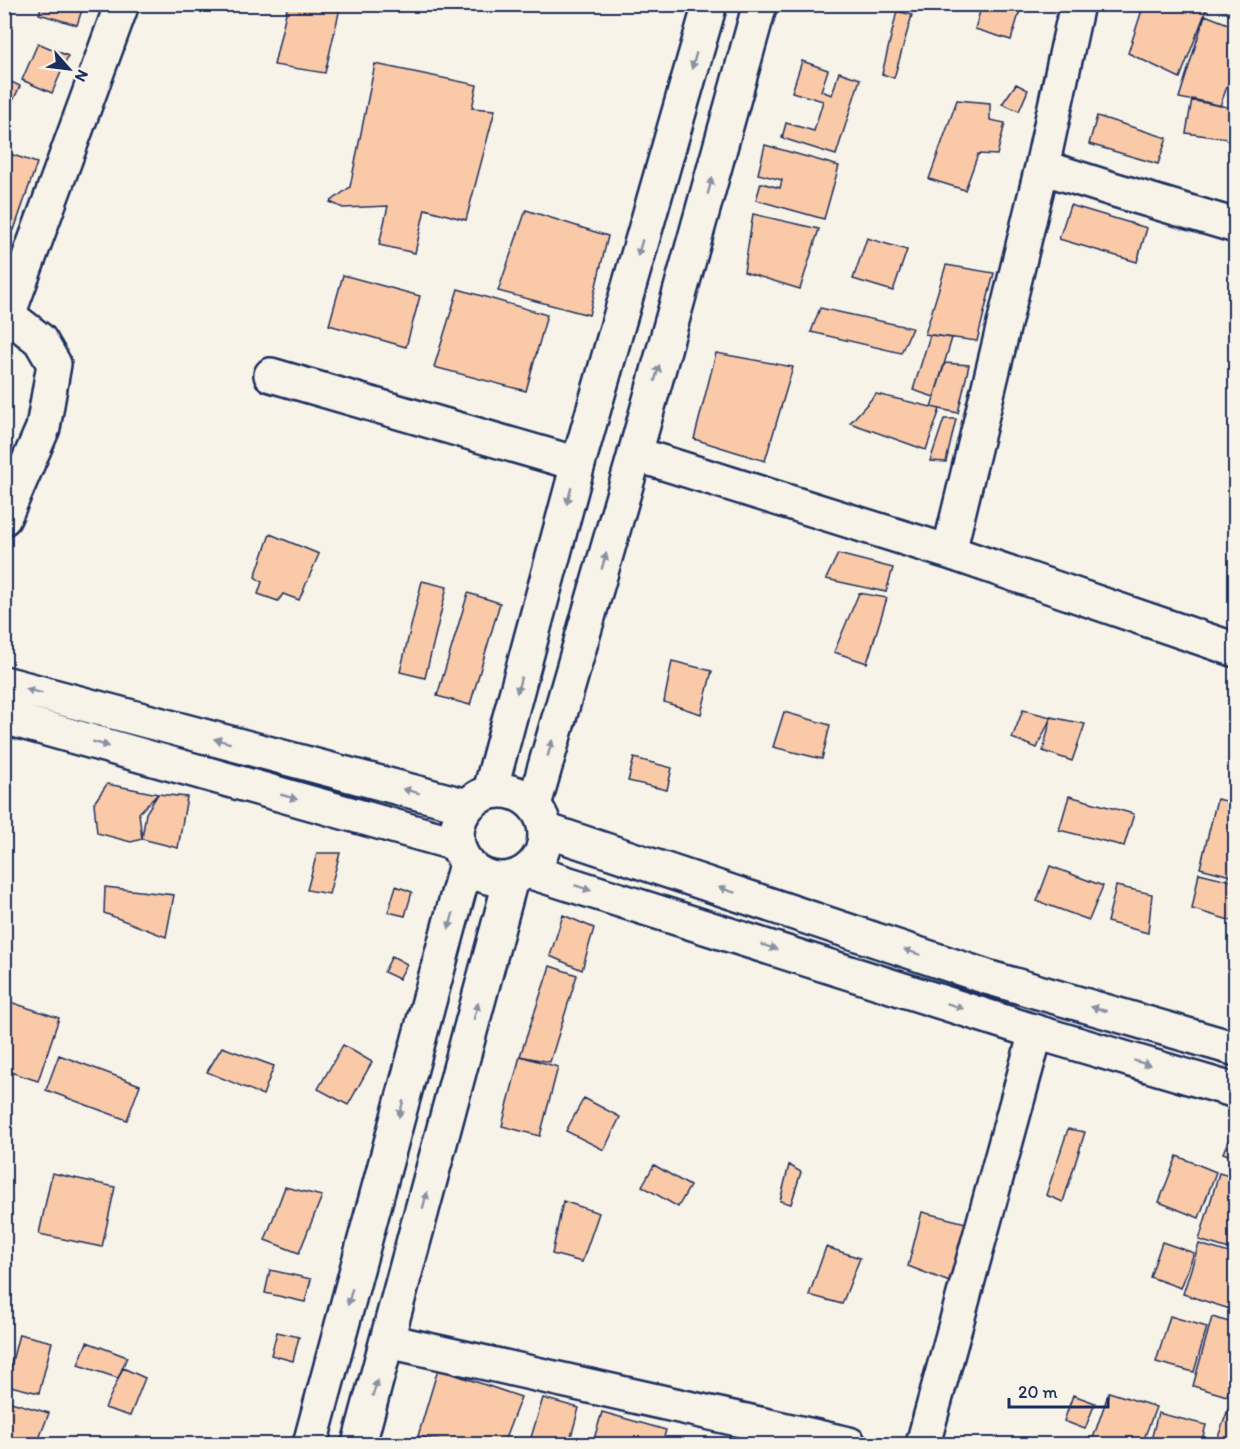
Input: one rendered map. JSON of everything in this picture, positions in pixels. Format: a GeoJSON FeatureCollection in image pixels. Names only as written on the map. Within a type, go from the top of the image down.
{"type":"FeatureCollection","features":[{"type":"Feature","properties":{"kind":"street"},"geometry":{"type":"LineString","coordinates":[[4,519],[43,428],[54,364],[40,340],[6,315],[122,4]]}},
{"type":"Feature","properties":{"kind":"street"},"geometry":{"type":"LineString","coordinates":[[310,1444],[462,854],[458,824],[479,798],[710,4]]}},
{"type":"Feature","properties":{"kind":"street"},"geometry":{"type":"LineString","coordinates":[[6,724],[462,854],[479,874],[495,880],[519,875],[538,859],[544,845],[540,817],[635,454],[760,4]]}},
{"type":"Feature","properties":{"kind":"street"},"geometry":{"type":"LineString","coordinates":[[949,552],[1042,167],[1077,4]]}},
{"type":"Feature","properties":{"kind":"street"},"geometry":{"type":"LineString","coordinates":[[1042,167],[1236,226]]}},
{"type":"Feature","properties":{"kind":"street"},"geometry":{"type":"LineString","coordinates":[[271,375],[578,464]]}},
{"type":"Feature","properties":{"kind":"street"},"geometry":{"type":"LineString","coordinates":[[635,454],[949,552],[1236,650]]}},
{"type":"Feature","properties":{"kind":"street"},"geometry":{"type":"LineString","coordinates":[[4,683],[479,798],[506,790],[521,795],[540,817],[990,978],[1236,1049]]}},
{"type":"Feature","properties":{"kind":"street"},"geometry":{"type":"LineString","coordinates":[[519,875],[1236,1091]]}},
{"type":"Feature","properties":{"kind":"street"},"geometry":{"type":"LineString","coordinates":[[359,1444],[519,875]]}},
{"type":"Feature","properties":{"kind":"street"},"geometry":{"type":"LineString","coordinates":[[923,1444],[1036,1032]]}},
{"type":"Feature","properties":{"kind":"street"},"geometry":{"type":"LineString","coordinates":[[388,1341],[849,1444]]}},
{"type":"Feature","properties":{"kind":"building"},"geometry":{"type":"Polygon","coordinates":[[[42,4],[84,4],[77,25],[39,14],[42,4]]]}},
{"type":"Feature","properties":{"kind":"building"},"geometry":{"type":"Polygon","coordinates":[[[288,4],[341,4],[325,73],[274,65],[288,4]]]}},
{"type":"Feature","properties":{"kind":"building"},"geometry":{"type":"Polygon","coordinates":[[[982,4],[1022,4],[1011,40],[975,29],[982,4]]]}},
{"type":"Feature","properties":{"kind":"building"},"geometry":{"type":"Polygon","coordinates":[[[1144,4],[1192,4],[1207,8],[1180,78],[1128,53],[1144,4]]]}},
{"type":"Feature","properties":{"kind":"building"},"geometry":{"type":"Polygon","coordinates":[[[897,11],[912,15],[894,78],[882,74],[897,11]]]}},
{"type":"Feature","properties":{"kind":"building"},"geometry":{"type":"Polygon","coordinates":[[[1205,15],[1236,27],[1236,62],[1220,106],[1179,98],[1205,15]]]}},
{"type":"Feature","properties":{"kind":"building"},"geometry":{"type":"Polygon","coordinates":[[[38,43],[68,56],[52,93],[22,80],[38,43]]]}},
{"type":"Feature","properties":{"kind":"building"},"geometry":{"type":"Polygon","coordinates":[[[802,61],[828,70],[821,91],[832,95],[839,72],[860,79],[836,155],[782,138],[786,123],[814,131],[823,101],[792,92],[802,61]]]}},
{"type":"Feature","properties":{"kind":"building"},"geometry":{"type":"Polygon","coordinates":[[[375,64],[477,85],[472,108],[495,110],[466,220],[425,209],[415,253],[379,245],[388,206],[343,208],[330,202],[350,187],[375,64]]]}},
{"type":"Feature","properties":{"kind":"building"},"geometry":{"type":"Polygon","coordinates":[[[5,79],[20,86],[6,115],[4,114],[5,79]]]}},
{"type":"Feature","properties":{"kind":"building"},"geometry":{"type":"Polygon","coordinates":[[[1016,84],[1028,90],[1019,111],[1002,104],[1016,84]]]}},
{"type":"Feature","properties":{"kind":"building"},"geometry":{"type":"Polygon","coordinates":[[[1192,99],[1236,109],[1236,140],[1186,133],[1192,99]]]}},
{"type":"Feature","properties":{"kind":"building"},"geometry":{"type":"Polygon","coordinates":[[[957,100],[990,103],[990,120],[1005,123],[997,155],[978,154],[965,190],[929,179],[957,100]]]}},
{"type":"Feature","properties":{"kind":"building"},"geometry":{"type":"Polygon","coordinates":[[[1097,116],[1167,138],[1158,164],[1089,144],[1097,116]]]}},
{"type":"Feature","properties":{"kind":"building"},"geometry":{"type":"Polygon","coordinates":[[[765,145],[839,166],[824,219],[756,200],[761,183],[780,188],[782,180],[758,174],[765,145]]]}},
{"type":"Feature","properties":{"kind":"building"},"geometry":{"type":"Polygon","coordinates":[[[4,152],[37,163],[14,230],[4,227],[4,152]]]}},
{"type":"Feature","properties":{"kind":"building"},"geometry":{"type":"Polygon","coordinates":[[[1070,205],[1147,228],[1137,262],[1059,239],[1070,205]]]}},
{"type":"Feature","properties":{"kind":"building"},"geometry":{"type":"Polygon","coordinates":[[[526,210],[608,236],[589,315],[498,291],[526,210]]]}},
{"type":"Feature","properties":{"kind":"building"},"geometry":{"type":"Polygon","coordinates":[[[753,214],[819,229],[800,289],[744,272],[753,214]]]}},
{"type":"Feature","properties":{"kind":"building"},"geometry":{"type":"Polygon","coordinates":[[[867,238],[907,250],[893,291],[853,279],[867,238]]]}},
{"type":"Feature","properties":{"kind":"building"},"geometry":{"type":"Polygon","coordinates":[[[946,265],[994,273],[977,341],[925,334],[946,265]]]}},
{"type":"Feature","properties":{"kind":"building"},"geometry":{"type":"Polygon","coordinates":[[[343,275],[420,296],[406,347],[329,325],[343,275]]]}},
{"type":"Feature","properties":{"kind":"building"},"geometry":{"type":"Polygon","coordinates":[[[458,289],[547,315],[526,391],[434,367],[458,289]]]}},
{"type":"Feature","properties":{"kind":"building"},"geometry":{"type":"Polygon","coordinates":[[[820,308],[912,328],[901,353],[811,332],[820,308]]]}},
{"type":"Feature","properties":{"kind":"building"},"geometry":{"type":"Polygon","coordinates":[[[930,335],[952,338],[934,397],[913,390],[930,335]]]}},
{"type":"Feature","properties":{"kind":"building"},"geometry":{"type":"Polygon","coordinates":[[[716,353],[793,367],[765,461],[694,439],[716,353]]]}},
{"type":"Feature","properties":{"kind":"building"},"geometry":{"type":"Polygon","coordinates":[[[945,363],[969,365],[958,413],[931,407],[945,363]]]}},
{"type":"Feature","properties":{"kind":"building"},"geometry":{"type":"Polygon","coordinates":[[[876,394],[940,409],[926,450],[850,423],[876,394]]]}},
{"type":"Feature","properties":{"kind":"building"},"geometry":{"type":"Polygon","coordinates":[[[944,419],[956,419],[946,462],[930,461],[944,419]]]}},
{"type":"Feature","properties":{"kind":"building"},"geometry":{"type":"Polygon","coordinates":[[[270,534],[319,554],[299,600],[283,594],[278,601],[258,594],[262,582],[255,577],[270,534]]]}},
{"type":"Feature","properties":{"kind":"building"},"geometry":{"type":"Polygon","coordinates":[[[838,554],[893,568],[886,592],[826,579],[838,554]]]}},
{"type":"Feature","properties":{"kind":"building"},"geometry":{"type":"Polygon","coordinates":[[[422,581],[447,587],[425,678],[400,672],[422,581]]]}},
{"type":"Feature","properties":{"kind":"building"},"geometry":{"type":"Polygon","coordinates":[[[468,593],[500,603],[470,705],[437,696],[468,593]]]}},
{"type":"Feature","properties":{"kind":"building"},"geometry":{"type":"Polygon","coordinates":[[[859,593],[887,598],[867,663],[834,652],[859,593]]]}},
{"type":"Feature","properties":{"kind":"building"},"geometry":{"type":"Polygon","coordinates":[[[672,661],[712,671],[701,714],[664,702],[672,661]]]}},
{"type":"Feature","properties":{"kind":"building"},"geometry":{"type":"Polygon","coordinates":[[[1023,710],[1051,717],[1037,748],[1012,738],[1023,710]]]}},
{"type":"Feature","properties":{"kind":"building"},"geometry":{"type":"Polygon","coordinates":[[[784,712],[830,725],[822,759],[773,747],[784,712]]]}},
{"type":"Feature","properties":{"kind":"building"},"geometry":{"type":"Polygon","coordinates":[[[1051,717],[1085,724],[1072,761],[1043,751],[1051,717]]]}},
{"type":"Feature","properties":{"kind":"building"},"geometry":{"type":"Polygon","coordinates":[[[634,758],[672,768],[667,790],[628,781],[634,758]]]}},
{"type":"Feature","properties":{"kind":"building"},"geometry":{"type":"Polygon","coordinates":[[[107,784],[158,794],[139,813],[142,839],[131,842],[97,833],[94,803],[107,784]]]}},
{"type":"Feature","properties":{"kind":"building"},"geometry":{"type":"Polygon","coordinates":[[[158,794],[187,797],[178,848],[142,839],[146,813],[158,794]]]}},
{"type":"Feature","properties":{"kind":"building"},"geometry":{"type":"Polygon","coordinates":[[[1069,796],[1134,814],[1124,846],[1059,830],[1069,796]]]}},
{"type":"Feature","properties":{"kind":"building"},"geometry":{"type":"Polygon","coordinates":[[[1217,799],[1236,803],[1236,859],[1231,876],[1200,868],[1217,799]]]}},
{"type":"Feature","properties":{"kind":"building"},"geometry":{"type":"Polygon","coordinates":[[[317,853],[340,853],[329,894],[307,890],[317,853]]]}},
{"type":"Feature","properties":{"kind":"building"},"geometry":{"type":"Polygon","coordinates":[[[1050,866],[1103,886],[1089,920],[1037,901],[1050,866]]]}},
{"type":"Feature","properties":{"kind":"building"},"geometry":{"type":"Polygon","coordinates":[[[1199,873],[1236,882],[1236,922],[1192,909],[1199,873]]]}},
{"type":"Feature","properties":{"kind":"building"},"geometry":{"type":"Polygon","coordinates":[[[396,886],[412,892],[405,916],[388,912],[396,886]]]}},
{"type":"Feature","properties":{"kind":"building"},"geometry":{"type":"Polygon","coordinates":[[[1116,886],[1152,894],[1148,933],[1107,922],[1116,886]]]}},
{"type":"Feature","properties":{"kind":"building"},"geometry":{"type":"Polygon","coordinates":[[[105,887],[174,895],[166,937],[104,913],[105,887]]]}},
{"type":"Feature","properties":{"kind":"building"},"geometry":{"type":"Polygon","coordinates":[[[563,915],[594,928],[582,970],[550,956],[563,915]]]}},
{"type":"Feature","properties":{"kind":"building"},"geometry":{"type":"Polygon","coordinates":[[[392,956],[407,964],[399,979],[384,972],[392,956]]]}},
{"type":"Feature","properties":{"kind":"building"},"geometry":{"type":"Polygon","coordinates":[[[550,966],[577,975],[550,1062],[520,1056],[550,966]]]}},
{"type":"Feature","properties":{"kind":"building"},"geometry":{"type":"Polygon","coordinates":[[[4,1000],[59,1018],[38,1081],[4,1070],[4,1000]]]}},
{"type":"Feature","properties":{"kind":"building"},"geometry":{"type":"Polygon","coordinates":[[[343,1045],[372,1062],[348,1105],[318,1089],[343,1045]]]}},
{"type":"Feature","properties":{"kind":"building"},"geometry":{"type":"Polygon","coordinates":[[[222,1047],[274,1066],[263,1095],[207,1072],[222,1047]]]}},
{"type":"Feature","properties":{"kind":"building"},"geometry":{"type":"Polygon","coordinates":[[[59,1055],[140,1085],[127,1120],[46,1090],[59,1055]]]}},
{"type":"Feature","properties":{"kind":"building"},"geometry":{"type":"Polygon","coordinates":[[[520,1056],[558,1067],[540,1136],[502,1126],[520,1056]]]}},
{"type":"Feature","properties":{"kind":"building"},"geometry":{"type":"Polygon","coordinates":[[[584,1098],[620,1117],[604,1150],[566,1131],[584,1098]]]}},
{"type":"Feature","properties":{"kind":"building"},"geometry":{"type":"Polygon","coordinates":[[[1236,1121],[1236,1158],[1223,1153],[1236,1121]]]}},
{"type":"Feature","properties":{"kind":"building"},"geometry":{"type":"Polygon","coordinates":[[[1068,1129],[1085,1132],[1063,1202],[1046,1195],[1068,1129]]]}},
{"type":"Feature","properties":{"kind":"building"},"geometry":{"type":"Polygon","coordinates":[[[1177,1156],[1216,1172],[1199,1218],[1159,1202],[1177,1156]]]}},
{"type":"Feature","properties":{"kind":"building"},"geometry":{"type":"Polygon","coordinates":[[[654,1165],[690,1186],[678,1207],[642,1186],[654,1165]]]}},
{"type":"Feature","properties":{"kind":"building"},"geometry":{"type":"Polygon","coordinates":[[[789,1165],[801,1172],[791,1204],[780,1201],[789,1165]]]}},
{"type":"Feature","properties":{"kind":"building"},"geometry":{"type":"Polygon","coordinates":[[[52,1173],[115,1187],[102,1247],[39,1234],[52,1173]]]}},
{"type":"Feature","properties":{"kind":"building"},"geometry":{"type":"Polygon","coordinates":[[[1219,1173],[1236,1178],[1236,1251],[1199,1240],[1219,1173]]]}},
{"type":"Feature","properties":{"kind":"building"},"geometry":{"type":"Polygon","coordinates":[[[285,1187],[322,1196],[299,1253],[265,1240],[285,1187]]]}},
{"type":"Feature","properties":{"kind":"building"},"geometry":{"type":"Polygon","coordinates":[[[563,1201],[599,1213],[582,1262],[552,1254],[563,1201]]]}},
{"type":"Feature","properties":{"kind":"building"},"geometry":{"type":"Polygon","coordinates":[[[922,1212],[966,1223],[952,1283],[908,1266],[922,1212]]]}},
{"type":"Feature","properties":{"kind":"building"},"geometry":{"type":"Polygon","coordinates":[[[1162,1242],[1194,1253],[1181,1288],[1150,1277],[1162,1242]]]}},
{"type":"Feature","properties":{"kind":"building"},"geometry":{"type":"Polygon","coordinates":[[[1199,1244],[1236,1255],[1236,1311],[1183,1294],[1199,1244]]]}},
{"type":"Feature","properties":{"kind":"building"},"geometry":{"type":"Polygon","coordinates":[[[826,1247],[860,1258],[842,1304],[809,1295],[826,1247]]]}},
{"type":"Feature","properties":{"kind":"building"},"geometry":{"type":"Polygon","coordinates":[[[270,1270],[311,1279],[305,1302],[265,1293],[270,1270]]]}},
{"type":"Feature","properties":{"kind":"building"},"geometry":{"type":"Polygon","coordinates":[[[1170,1316],[1207,1327],[1194,1372],[1156,1362],[1170,1316]]]}},
{"type":"Feature","properties":{"kind":"building"},"geometry":{"type":"Polygon","coordinates":[[[1212,1317],[1236,1324],[1236,1366],[1227,1396],[1193,1386],[1212,1317]]]}},
{"type":"Feature","properties":{"kind":"building"},"geometry":{"type":"Polygon","coordinates":[[[277,1332],[299,1337],[293,1361],[271,1355],[277,1332]]]}},
{"type":"Feature","properties":{"kind":"building"},"geometry":{"type":"Polygon","coordinates":[[[19,1334],[52,1342],[39,1393],[6,1385],[19,1334]]]}},
{"type":"Feature","properties":{"kind":"building"},"geometry":{"type":"Polygon","coordinates":[[[87,1342],[127,1357],[118,1378],[78,1365],[87,1342]]]}},
{"type":"Feature","properties":{"kind":"building"},"geometry":{"type":"Polygon","coordinates":[[[123,1368],[145,1378],[130,1416],[105,1408],[123,1368]]]}},
{"type":"Feature","properties":{"kind":"building"},"geometry":{"type":"Polygon","coordinates":[[[438,1369],[521,1397],[503,1444],[452,1444],[418,1436],[438,1369]]]}},
{"type":"Feature","properties":{"kind":"building"},"geometry":{"type":"Polygon","coordinates":[[[1109,1392],[1156,1407],[1142,1444],[1091,1444],[1109,1392]]]}},
{"type":"Feature","properties":{"kind":"building"},"geometry":{"type":"Polygon","coordinates":[[[1073,1395],[1095,1403],[1085,1429],[1064,1421],[1073,1395]]]}},
{"type":"Feature","properties":{"kind":"building"},"geometry":{"type":"Polygon","coordinates":[[[543,1398],[579,1408],[569,1444],[529,1444],[543,1398]]]}},
{"type":"Feature","properties":{"kind":"building"},"geometry":{"type":"Polygon","coordinates":[[[4,1400],[49,1413],[37,1444],[4,1444],[4,1400]]]}},
{"type":"Feature","properties":{"kind":"building"},"geometry":{"type":"Polygon","coordinates":[[[1229,1407],[1236,1409],[1236,1444],[1218,1437],[1229,1407]]]}},
{"type":"Feature","properties":{"kind":"building"},"geometry":{"type":"Polygon","coordinates":[[[602,1412],[666,1430],[662,1444],[613,1444],[594,1439],[602,1412]]]}},
{"type":"Feature","properties":{"kind":"building"},"geometry":{"type":"Polygon","coordinates":[[[1158,1413],[1206,1425],[1201,1444],[1150,1444],[1158,1413]]]}}]}
